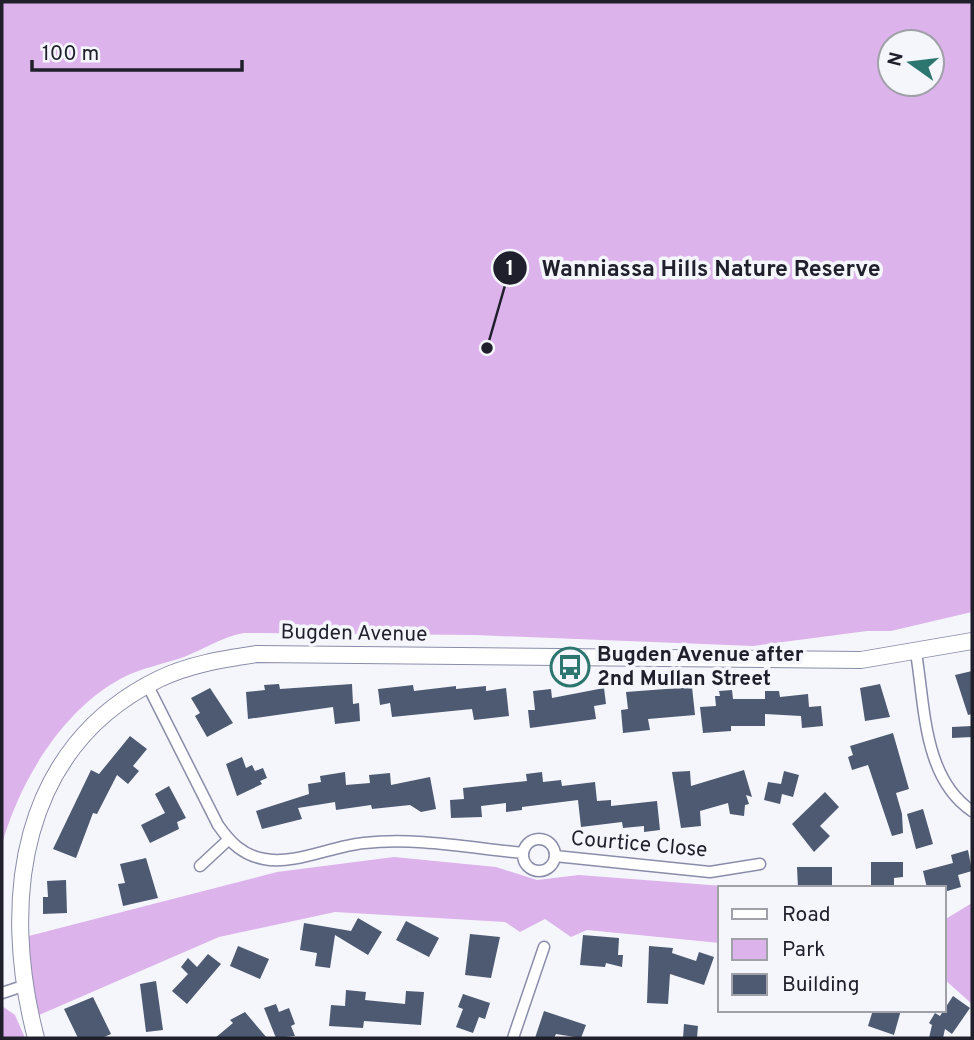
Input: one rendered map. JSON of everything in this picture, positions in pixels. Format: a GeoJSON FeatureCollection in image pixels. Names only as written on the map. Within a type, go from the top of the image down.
{"type":"FeatureCollection","features":[{"type":"Feature","properties":{"kind":"street","name":"Bugden Avenue"},"geometry":{"type":"LineString","coordinates":[[36,1038],[9,991],[8,901],[12,870],[27,819],[54,771],[82,736],[99,719],[148,685],[200,664],[257,654],[861,660],[916,653],[972,640]]}},
{"type":"Feature","properties":{"kind":"street"},"geometry":{"type":"LineString","coordinates":[[916,653],[938,773],[954,797],[972,811]]}},
{"type":"Feature","properties":{"kind":"street"},"geometry":{"type":"LineString","coordinates":[[148,685],[228,840],[200,866]]}},
{"type":"Feature","properties":{"kind":"street","name":"Courtice Close"},"geometry":{"type":"LineString","coordinates":[[541,839],[551,845],[555,856],[549,867],[538,871],[527,865],[523,853],[529,843],[541,839]]}},
{"type":"Feature","properties":{"kind":"street","name":"Courtice Close"},"geometry":{"type":"LineString","coordinates":[[228,840],[248,854],[272,860],[364,843],[398,842],[523,853]]}},
{"type":"Feature","properties":{"kind":"street","name":"Courtice Close"},"geometry":{"type":"LineString","coordinates":[[555,856],[710,872],[760,864]]}},
{"type":"Feature","properties":{"kind":"street"},"geometry":{"type":"LineString","coordinates":[[513,1038],[544,947]]}},
{"type":"Feature","properties":{"kind":"green space"},"geometry":{"type":"Polygon","coordinates":[[[2,2],[972,2],[972,612],[891,631],[867,631],[753,646],[475,635],[244,633],[129,675],[100,692],[62,728],[46,749],[10,820],[2,844],[2,2]]]}},
{"type":"Feature","properties":{"kind":"green space"},"geometry":{"type":"Polygon","coordinates":[[[394,857],[496,867],[537,880],[579,875],[723,886],[718,886],[718,943],[587,930],[571,937],[545,919],[520,932],[505,922],[335,912],[219,937],[39,1015],[27,977],[21,938],[277,872],[394,857]]]}},
{"type":"Feature","properties":{"kind":"green space"},"geometry":{"type":"Polygon","coordinates":[[[972,903],[972,1004],[946,981],[946,919],[972,903]]]}},
{"type":"Feature","properties":{"kind":"green space"},"geometry":{"type":"Polygon","coordinates":[[[2,1006],[15,1015],[25,1038],[2,1038],[2,1006]]]}},
{"type":"Feature","properties":{"kind":"building"},"geometry":{"type":"Polygon","coordinates":[[[972,671],[972,714],[968,715],[955,675],[972,671]]]}},
{"type":"Feature","properties":{"kind":"building"},"geometry":{"type":"Polygon","coordinates":[[[279,684],[280,689],[352,684],[353,704],[359,703],[360,721],[335,724],[333,707],[248,719],[246,692],[265,690],[264,685],[279,684]]]}},
{"type":"Feature","properties":{"kind":"building"},"geometry":{"type":"Polygon","coordinates":[[[880,684],[890,717],[865,721],[860,688],[880,684]]]}},
{"type":"Feature","properties":{"kind":"building"},"geometry":{"type":"Polygon","coordinates":[[[413,685],[414,691],[456,686],[456,689],[486,686],[486,691],[506,688],[509,716],[474,720],[472,709],[392,717],[390,703],[380,705],[378,689],[413,685]]]}},
{"type":"Feature","properties":{"kind":"building"},"geometry":{"type":"Polygon","coordinates":[[[692,687],[695,715],[648,719],[650,730],[623,733],[621,710],[628,709],[626,692],[692,687]]]}},
{"type":"Feature","properties":{"kind":"building"},"geometry":{"type":"Polygon","coordinates":[[[210,688],[233,723],[207,737],[195,716],[200,713],[191,698],[210,688]]]}},
{"type":"Feature","properties":{"kind":"building"},"geometry":{"type":"Polygon","coordinates":[[[604,688],[606,704],[594,706],[596,719],[530,728],[528,710],[535,710],[533,691],[551,689],[552,698],[604,688]]]}},
{"type":"Feature","properties":{"kind":"building"},"geometry":{"type":"Polygon","coordinates":[[[732,690],[733,699],[765,699],[765,691],[779,691],[780,697],[808,694],[809,707],[821,706],[823,726],[802,728],[801,716],[765,714],[765,726],[731,726],[731,731],[703,733],[700,707],[716,706],[715,696],[720,696],[719,691],[732,690]]]}},
{"type":"Feature","properties":{"kind":"building"},"geometry":{"type":"Polygon","coordinates":[[[972,726],[972,737],[952,738],[952,727],[972,726]]]}},
{"type":"Feature","properties":{"kind":"building"},"geometry":{"type":"Polygon","coordinates":[[[893,733],[909,789],[896,793],[902,814],[903,833],[892,836],[868,765],[852,770],[848,757],[853,755],[850,746],[893,733]]]}},
{"type":"Feature","properties":{"kind":"building"},"geometry":{"type":"Polygon","coordinates":[[[130,736],[147,749],[133,766],[139,771],[128,784],[117,775],[97,814],[93,813],[76,858],[53,849],[91,770],[99,774],[130,736]]]}},
{"type":"Feature","properties":{"kind":"building"},"geometry":{"type":"Polygon","coordinates":[[[242,757],[246,768],[252,765],[255,771],[263,768],[267,778],[260,781],[262,784],[237,796],[226,764],[242,757]]]}},
{"type":"Feature","properties":{"kind":"building"},"geometry":{"type":"Polygon","coordinates":[[[744,770],[752,797],[746,795],[749,804],[745,805],[744,816],[730,814],[728,803],[700,811],[701,826],[681,828],[672,772],[690,771],[691,786],[744,770]]]}},
{"type":"Feature","properties":{"kind":"building"},"geometry":{"type":"Polygon","coordinates":[[[784,771],[799,775],[793,797],[782,794],[780,804],[764,800],[768,782],[781,784],[784,771]]]}},
{"type":"Feature","properties":{"kind":"building"},"geometry":{"type":"Polygon","coordinates":[[[345,772],[346,785],[370,783],[369,775],[390,773],[391,785],[430,777],[436,809],[421,812],[410,805],[372,809],[371,805],[336,810],[335,802],[298,808],[302,819],[262,829],[256,811],[309,794],[308,784],[321,782],[320,776],[345,772]]]}},
{"type":"Feature","properties":{"kind":"building"},"geometry":{"type":"Polygon","coordinates":[[[542,772],[543,782],[561,780],[562,786],[595,782],[597,801],[611,800],[611,806],[657,801],[660,830],[644,832],[644,826],[623,828],[622,822],[581,827],[578,800],[522,807],[522,810],[506,812],[506,803],[481,806],[482,817],[451,818],[450,800],[464,799],[463,788],[527,781],[526,774],[542,772]]]}},
{"type":"Feature","properties":{"kind":"building"},"geometry":{"type":"Polygon","coordinates":[[[169,786],[186,818],[177,822],[179,829],[150,843],[141,825],[165,813],[155,794],[169,786]]]}},
{"type":"Feature","properties":{"kind":"building"},"geometry":{"type":"Polygon","coordinates":[[[825,792],[839,807],[820,826],[830,836],[814,852],[792,824],[825,792]]]}},
{"type":"Feature","properties":{"kind":"building"},"geometry":{"type":"Polygon","coordinates":[[[923,809],[933,844],[916,849],[907,814],[923,809]]]}},
{"type":"Feature","properties":{"kind":"building"},"geometry":{"type":"Polygon","coordinates":[[[968,850],[972,871],[958,875],[961,887],[946,891],[946,886],[927,886],[923,871],[953,863],[951,855],[968,850]]]}},
{"type":"Feature","properties":{"kind":"building"},"geometry":{"type":"Polygon","coordinates":[[[146,858],[158,898],[123,906],[118,884],[125,883],[120,864],[146,858]]]}},
{"type":"Feature","properties":{"kind":"building"},"geometry":{"type":"Polygon","coordinates":[[[871,862],[903,862],[903,877],[894,878],[894,886],[871,886],[871,862]]]}},
{"type":"Feature","properties":{"kind":"building"},"geometry":{"type":"Polygon","coordinates":[[[797,867],[832,867],[832,886],[798,886],[797,867]]]}},
{"type":"Feature","properties":{"kind":"building"},"geometry":{"type":"Polygon","coordinates":[[[66,880],[67,913],[43,914],[43,897],[48,897],[47,881],[66,880]]]}},
{"type":"Feature","properties":{"kind":"building"},"geometry":{"type":"Polygon","coordinates":[[[358,918],[382,932],[368,955],[335,935],[330,968],[315,966],[317,953],[300,950],[304,923],[351,931],[358,918]]]}},
{"type":"Feature","properties":{"kind":"building"},"geometry":{"type":"Polygon","coordinates":[[[406,921],[439,938],[429,957],[396,940],[406,921]]]}},
{"type":"Feature","properties":{"kind":"building"},"geometry":{"type":"Polygon","coordinates":[[[470,934],[500,937],[491,978],[465,975],[470,934]]]}},
{"type":"Feature","properties":{"kind":"building"},"geometry":{"type":"Polygon","coordinates":[[[583,935],[619,938],[618,955],[623,955],[622,967],[606,963],[605,967],[580,965],[583,935]]]}},
{"type":"Feature","properties":{"kind":"building"},"geometry":{"type":"Polygon","coordinates":[[[238,946],[269,959],[260,979],[230,966],[238,946]]]}},
{"type":"Feature","properties":{"kind":"building"},"geometry":{"type":"Polygon","coordinates":[[[649,946],[673,948],[672,953],[696,961],[699,952],[714,957],[704,985],[670,974],[668,1004],[647,1003],[649,946]]]}},
{"type":"Feature","properties":{"kind":"building"},"geometry":{"type":"Polygon","coordinates":[[[208,954],[221,964],[187,1004],[172,991],[188,974],[181,967],[188,958],[197,967],[208,954]]]}},
{"type":"Feature","properties":{"kind":"building"},"geometry":{"type":"Polygon","coordinates":[[[156,981],[163,1030],[146,1032],[140,984],[156,981]]]}},
{"type":"Feature","properties":{"kind":"building"},"geometry":{"type":"Polygon","coordinates":[[[346,990],[366,992],[365,1000],[405,1004],[406,991],[424,992],[421,1025],[364,1021],[363,1028],[329,1026],[331,1005],[345,1006],[346,990]]]}},
{"type":"Feature","properties":{"kind":"building"},"geometry":{"type":"Polygon","coordinates":[[[463,994],[490,1003],[485,1019],[479,1017],[473,1033],[456,1027],[463,1009],[458,1007],[463,994]]]}},
{"type":"Feature","properties":{"kind":"building"},"geometry":{"type":"Polygon","coordinates":[[[953,996],[970,1008],[952,1034],[945,1029],[943,1038],[929,1038],[932,1025],[929,1023],[935,1013],[940,1016],[946,1012],[953,996]]]}},
{"type":"Feature","properties":{"kind":"building"},"geometry":{"type":"Polygon","coordinates":[[[93,997],[111,1034],[102,1038],[78,1038],[64,1009],[93,997]]]}},
{"type":"Feature","properties":{"kind":"building"},"geometry":{"type":"Polygon","coordinates":[[[276,1004],[279,1012],[289,1008],[295,1024],[291,1026],[295,1036],[276,1038],[264,1008],[276,1004]]]}},
{"type":"Feature","properties":{"kind":"building"},"geometry":{"type":"Polygon","coordinates":[[[544,1011],[586,1025],[581,1038],[556,1034],[554,1038],[535,1038],[544,1011]]]}},
{"type":"Feature","properties":{"kind":"building"},"geometry":{"type":"Polygon","coordinates":[[[245,1012],[267,1038],[215,1038],[233,1023],[230,1020],[245,1012]]]}},
{"type":"Feature","properties":{"kind":"building"},"geometry":{"type":"Polygon","coordinates":[[[872,1012],[900,1012],[894,1035],[868,1026],[872,1012]]]}},
{"type":"Feature","properties":{"kind":"building"},"geometry":{"type":"Polygon","coordinates":[[[684,1024],[698,1026],[697,1038],[683,1038],[684,1024]]]}},
{"type":"Feature","properties":{"kind":"place","name":"Wanniassa Hills Nature Reserve"},"geometry":{"type":"Point","coordinates":[487,348]}},
{"type":"Feature","properties":{"kind":"place","name":"Bugden Avenue after 2nd Mullan Street"},"geometry":{"type":"Point","coordinates":[570,667]}}]}
